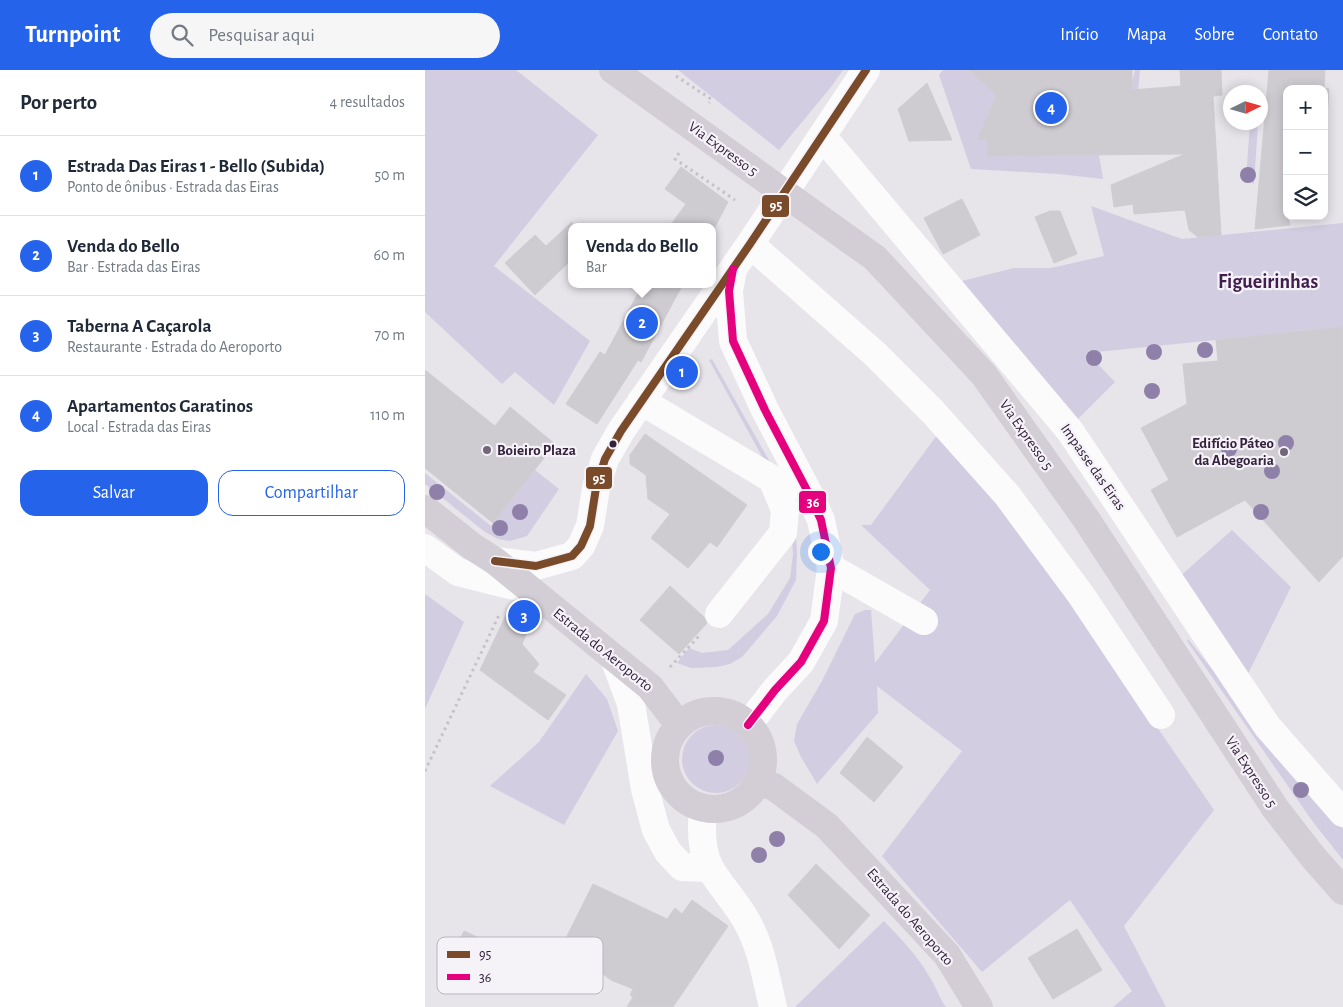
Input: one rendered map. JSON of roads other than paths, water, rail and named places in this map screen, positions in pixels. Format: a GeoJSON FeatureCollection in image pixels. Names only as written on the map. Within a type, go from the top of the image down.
{"type":"FeatureCollection","features":[{"type":"Feature","properties":{"kind":"main road","name":"Via Expresso 5"},"geometry":{"type":"LineString","coordinates":[[613,70],[875,258],[984,376],[1086,519],[1275,808],[1313,857],[1343,891]]}},
{"type":"Feature","properties":{"kind":"main road","name":"Estrada do Aeroporto"},"geometry":{"type":"LineString","coordinates":[[425,509],[473,547],[495,561],[650,687],[679,724]]}},
{"type":"Feature","properties":{"kind":"main road"},"geometry":{"type":"LineString","coordinates":[[708,712],[725,712],[748,724],[757,736],[764,762],[759,782],[749,796],[733,805],[720,808],[693,807],[680,798],[670,786],[664,771],[664,754],[668,739],[679,724],[708,712]]}},
{"type":"Feature","properties":{"kind":"main road","name":"Estrada do Aeroporto"},"geometry":{"type":"LineString","coordinates":[[759,782],[774,787],[827,826],[947,955],[979,1007]]}},
{"type":"Feature","properties":{"kind":"street"},"geometry":{"type":"LineString","coordinates":[[495,561],[536,566],[572,556],[581,546],[590,526],[596,488],[605,459],[621,431],[867,70]]}},
{"type":"Feature","properties":{"kind":"street","name":"Impasse das Eiras"},"geometry":{"type":"LineString","coordinates":[[822,136],[1070,431],[1267,726],[1343,813]]}},
{"type":"Feature","properties":{"kind":"street"},"geometry":{"type":"LineString","coordinates":[[753,239],[875,354],[933,412],[1007,495],[1081,595],[1161,715]]}},
{"type":"Feature","properties":{"kind":"street"},"geometry":{"type":"LineString","coordinates":[[733,269],[729,291],[733,342],[821,520],[831,568],[824,621],[801,662],[775,690],[748,724]]}},
{"type":"Feature","properties":{"kind":"street"},"geometry":{"type":"LineString","coordinates":[[641,401],[771,479],[785,510],[783,533],[719,614]]}},
{"type":"Feature","properties":{"kind":"street"},"geometry":{"type":"LineString","coordinates":[[425,548],[458,572],[513,586],[523,584]]}},
{"type":"Feature","properties":{"kind":"street"},"geometry":{"type":"LineString","coordinates":[[831,568],[925,621]]}},
{"type":"Feature","properties":{"kind":"street"},"geometry":{"type":"LineString","coordinates":[[614,658],[631,704],[645,789],[656,830],[668,852],[682,867],[711,868]]}},
{"type":"Feature","properties":{"kind":"street"},"geometry":{"type":"LineString","coordinates":[[703,808],[702,822],[705,854],[711,868],[747,922],[757,944],[773,1007]]}},
{"type":"Feature","properties":{"kind":"place","name":"Apartamentos Garatinos"},"geometry":{"type":"Point","coordinates":[1051,108]}},
{"type":"Feature","properties":{"kind":"place","name":"Venda do Bello"},"geometry":{"type":"Point","coordinates":[642,323]}},
{"type":"Feature","properties":{"kind":"place","name":"Estrada Das Eiras 1 - Bello (Subida)"},"geometry":{"type":"Point","coordinates":[682,372]}},
{"type":"Feature","properties":{"kind":"place","name":"Boieiro Plaza"},"geometry":{"type":"Point","coordinates":[487,450]}},
{"type":"Feature","properties":{"kind":"place","name":"Edifício Páteo da Abegoaria"},"geometry":{"type":"Point","coordinates":[1284,452]}},
{"type":"Feature","properties":{"kind":"place","name":"Taberna A Caçarola"},"geometry":{"type":"Point","coordinates":[524,616]}},
{"type":"Feature","properties":{"kind":"district","name":"Figueirinhas"},"geometry":{"type":"Point","coordinates":[1268,282]}}]}
